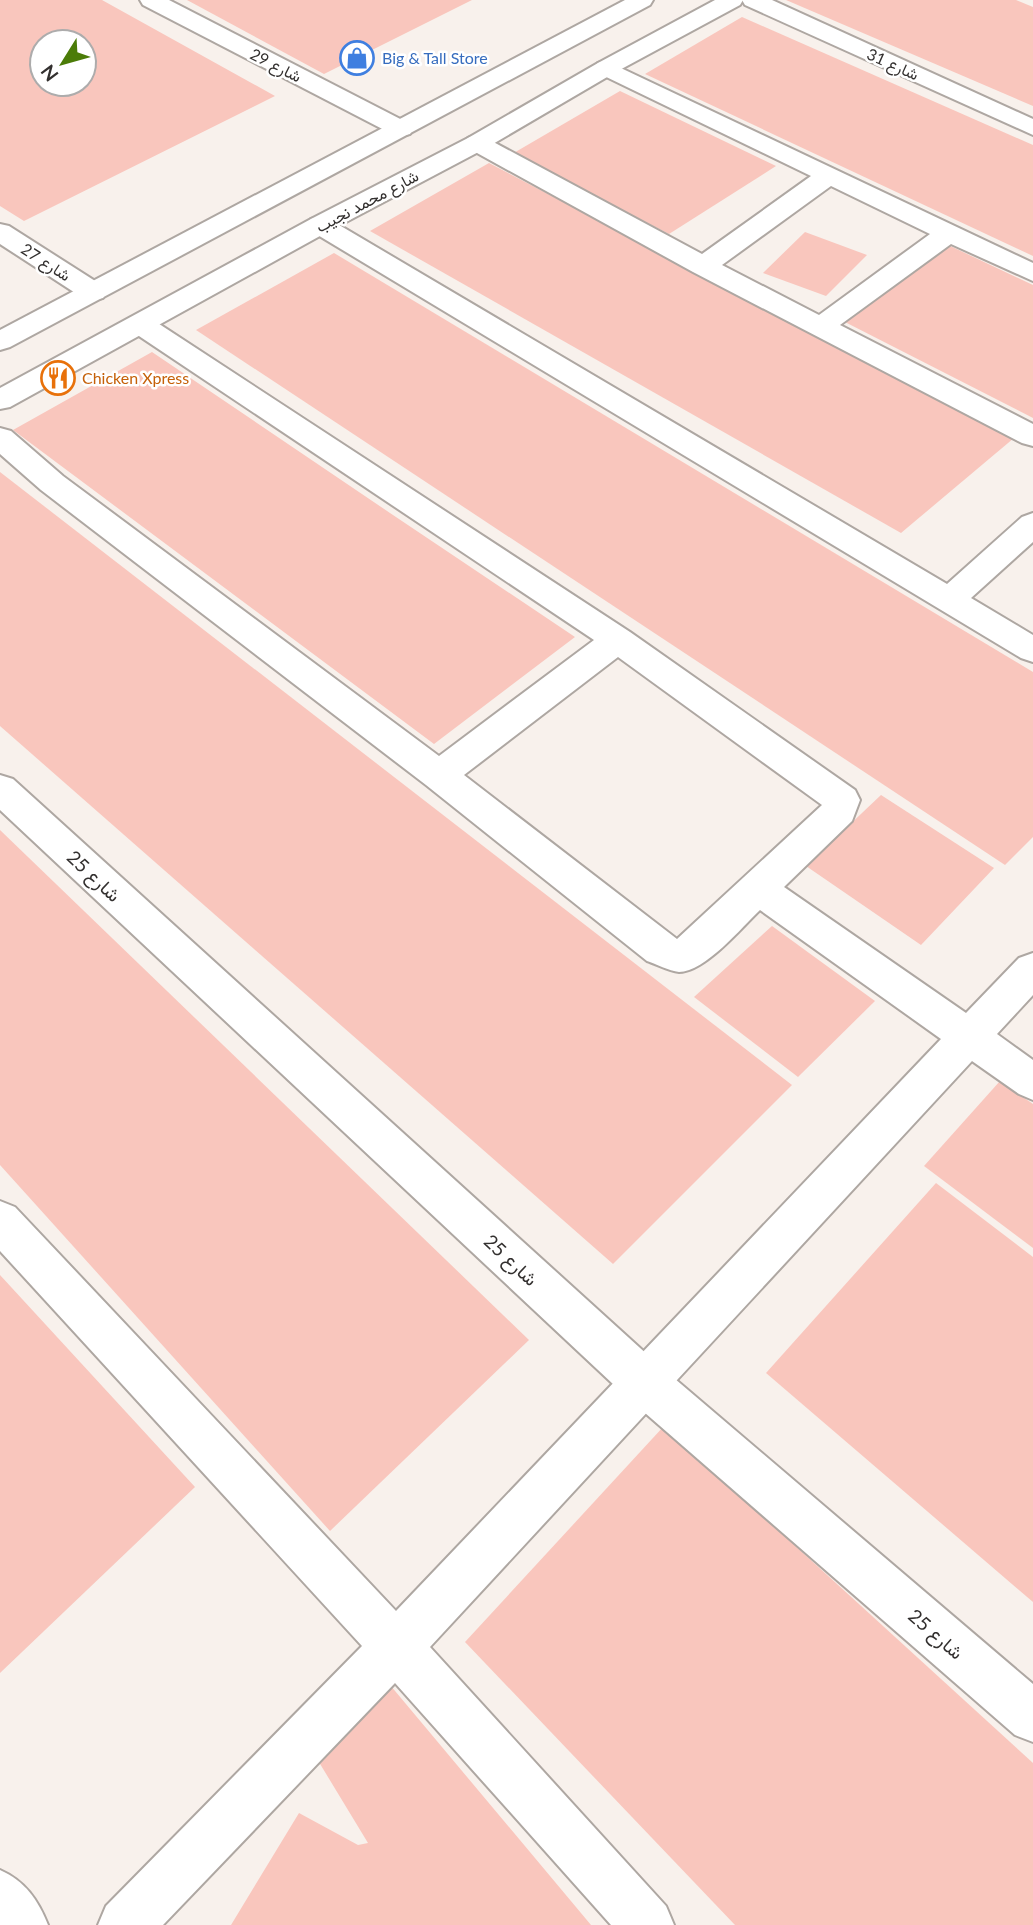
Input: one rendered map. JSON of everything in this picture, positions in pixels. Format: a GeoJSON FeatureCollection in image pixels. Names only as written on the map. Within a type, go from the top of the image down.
{"type":"FeatureCollection","features":[{"type":"Feature","properties":{"kind":"street","name":"شارع 29"},"geometry":{"type":"LineString","coordinates":[[151,0],[401,129]]}},
{"type":"Feature","properties":{"kind":"street"},"geometry":{"type":"LineString","coordinates":[[0,341],[642,0]]}},
{"type":"Feature","properties":{"kind":"street","name":"شارع محمد نجيب"},"geometry":{"type":"LineString","coordinates":[[0,400],[320,225],[477,143],[606,68],[732,0]]}},
{"type":"Feature","properties":{"kind":"street","name":"شارع 31"},"geometry":{"type":"LineString","coordinates":[[752,0],[1033,128]]}},
{"type":"Feature","properties":{"kind":"street"},"geometry":{"type":"LineString","coordinates":[[606,68],[1033,273]]}},
{"type":"Feature","properties":{"kind":"street"},"geometry":{"type":"LineString","coordinates":[[477,143],[703,266],[1033,436]]}},
{"type":"Feature","properties":{"kind":"street"},"geometry":{"type":"LineString","coordinates":[[703,266],[828,176]]}},
{"type":"Feature","properties":{"kind":"street"},"geometry":{"type":"LineString","coordinates":[[320,225],[1033,650]]}},
{"type":"Feature","properties":{"kind":"street","name":"شارع 27"},"geometry":{"type":"LineString","coordinates":[[0,232],[93,292]]}},
{"type":"Feature","properties":{"kind":"street"},"geometry":{"type":"LineString","coordinates":[[820,327],[949,233]]}},
{"type":"Feature","properties":{"kind":"street"},"geometry":{"type":"LineString","coordinates":[[0,438],[52,483],[439,775],[661,950],[679,956],[694,949],[756,887],[839,811],[842,800],[618,640],[140,324]]}},
{"type":"Feature","properties":{"kind":"street"},"geometry":{"type":"LineString","coordinates":[[949,600],[1033,524]]}},
{"type":"Feature","properties":{"kind":"street"},"geometry":{"type":"LineString","coordinates":[[439,775],[618,640]]}},
{"type":"Feature","properties":{"kind":"street","name":"شارع 25"},"geometry":{"type":"LineString","coordinates":[[0,789],[645,1383],[1033,1717]]}},
{"type":"Feature","properties":{"kind":"street"},"geometry":{"type":"LineString","coordinates":[[756,887],[1033,1083]]}},
{"type":"Feature","properties":{"kind":"street"},"geometry":{"type":"LineString","coordinates":[[125,1925],[396,1647],[1033,969]]}},
{"type":"Feature","properties":{"kind":"street"},"geometry":{"type":"LineString","coordinates":[[0,1221],[396,1647],[647,1925]]}},
{"type":"Feature","properties":{"kind":"street"},"geometry":{"type":"LineString","coordinates":[[0,1897],[21,1925]]}},
{"type":"Feature","properties":{"kind":"building"},"geometry":{"type":"Polygon","coordinates":[[[0,0],[102,0],[275,96],[24,221],[0,206],[0,0]]]}},
{"type":"Feature","properties":{"kind":"building"},"geometry":{"type":"Polygon","coordinates":[[[187,0],[472,0],[324,74],[187,0]]]}},
{"type":"Feature","properties":{"kind":"building"},"geometry":{"type":"Polygon","coordinates":[[[786,0],[1016,0],[1033,7],[1033,106],[786,0]]]}},
{"type":"Feature","properties":{"kind":"building"},"geometry":{"type":"Polygon","coordinates":[[[742,17],[1033,145],[1033,256],[645,74],[742,17]]]}},
{"type":"Feature","properties":{"kind":"building"},"geometry":{"type":"Polygon","coordinates":[[[620,91],[776,166],[669,234],[512,154],[620,91]]]}},
{"type":"Feature","properties":{"kind":"building"},"geometry":{"type":"Polygon","coordinates":[[[489,163],[1014,438],[901,533],[370,231],[489,163]]]}},
{"type":"Feature","properties":{"kind":"building"},"geometry":{"type":"Polygon","coordinates":[[[805,232],[867,255],[826,296],[763,273],[805,232]]]}},
{"type":"Feature","properties":{"kind":"building"},"geometry":{"type":"Polygon","coordinates":[[[946,244],[1033,285],[1033,418],[841,320],[946,244]]]}},
{"type":"Feature","properties":{"kind":"building"},"geometry":{"type":"Polygon","coordinates":[[[334,253],[1033,672],[1033,837],[1005,865],[196,330],[334,253]]]}},
{"type":"Feature","properties":{"kind":"building"},"geometry":{"type":"Polygon","coordinates":[[[152,352],[575,637],[434,744],[13,430],[152,352]]]}},
{"type":"Feature","properties":{"kind":"building"},"geometry":{"type":"Polygon","coordinates":[[[0,472],[792,1085],[613,1264],[0,726],[0,472]]]}},
{"type":"Feature","properties":{"kind":"building"},"geometry":{"type":"Polygon","coordinates":[[[881,795],[994,868],[921,945],[806,866],[881,795]]]}},
{"type":"Feature","properties":{"kind":"building"},"geometry":{"type":"Polygon","coordinates":[[[0,830],[529,1340],[330,1531],[0,1165],[0,830]]]}},
{"type":"Feature","properties":{"kind":"building"},"geometry":{"type":"Polygon","coordinates":[[[772,926],[875,1001],[798,1077],[694,997],[772,926]]]}},
{"type":"Feature","properties":{"kind":"building"},"geometry":{"type":"Polygon","coordinates":[[[1000,1081],[1033,1104],[1033,1248],[924,1166],[1000,1081]]]}},
{"type":"Feature","properties":{"kind":"building"},"geometry":{"type":"Polygon","coordinates":[[[936,1183],[1033,1257],[1033,1602],[766,1373],[936,1183]]]}},
{"type":"Feature","properties":{"kind":"building"},"geometry":{"type":"Polygon","coordinates":[[[0,1275],[195,1487],[0,1673],[0,1275]]]}},
{"type":"Feature","properties":{"kind":"building"},"geometry":{"type":"Polygon","coordinates":[[[664,1426],[1033,1763],[1033,1925],[735,1925],[465,1642],[664,1426]]]}},
{"type":"Feature","properties":{"kind":"building"},"geometry":{"type":"Polygon","coordinates":[[[380,1673],[591,1925],[231,1925],[299,1813],[358,1845],[368,1843],[311,1749],[380,1673]]]}},
{"type":"Feature","properties":{"kind":"place","name":"Big & Tall Store"},"geometry":{"type":"Point","coordinates":[357,58]}},
{"type":"Feature","properties":{"kind":"place","name":"Chicken Xpress"},"geometry":{"type":"Point","coordinates":[58,378]}}]}
